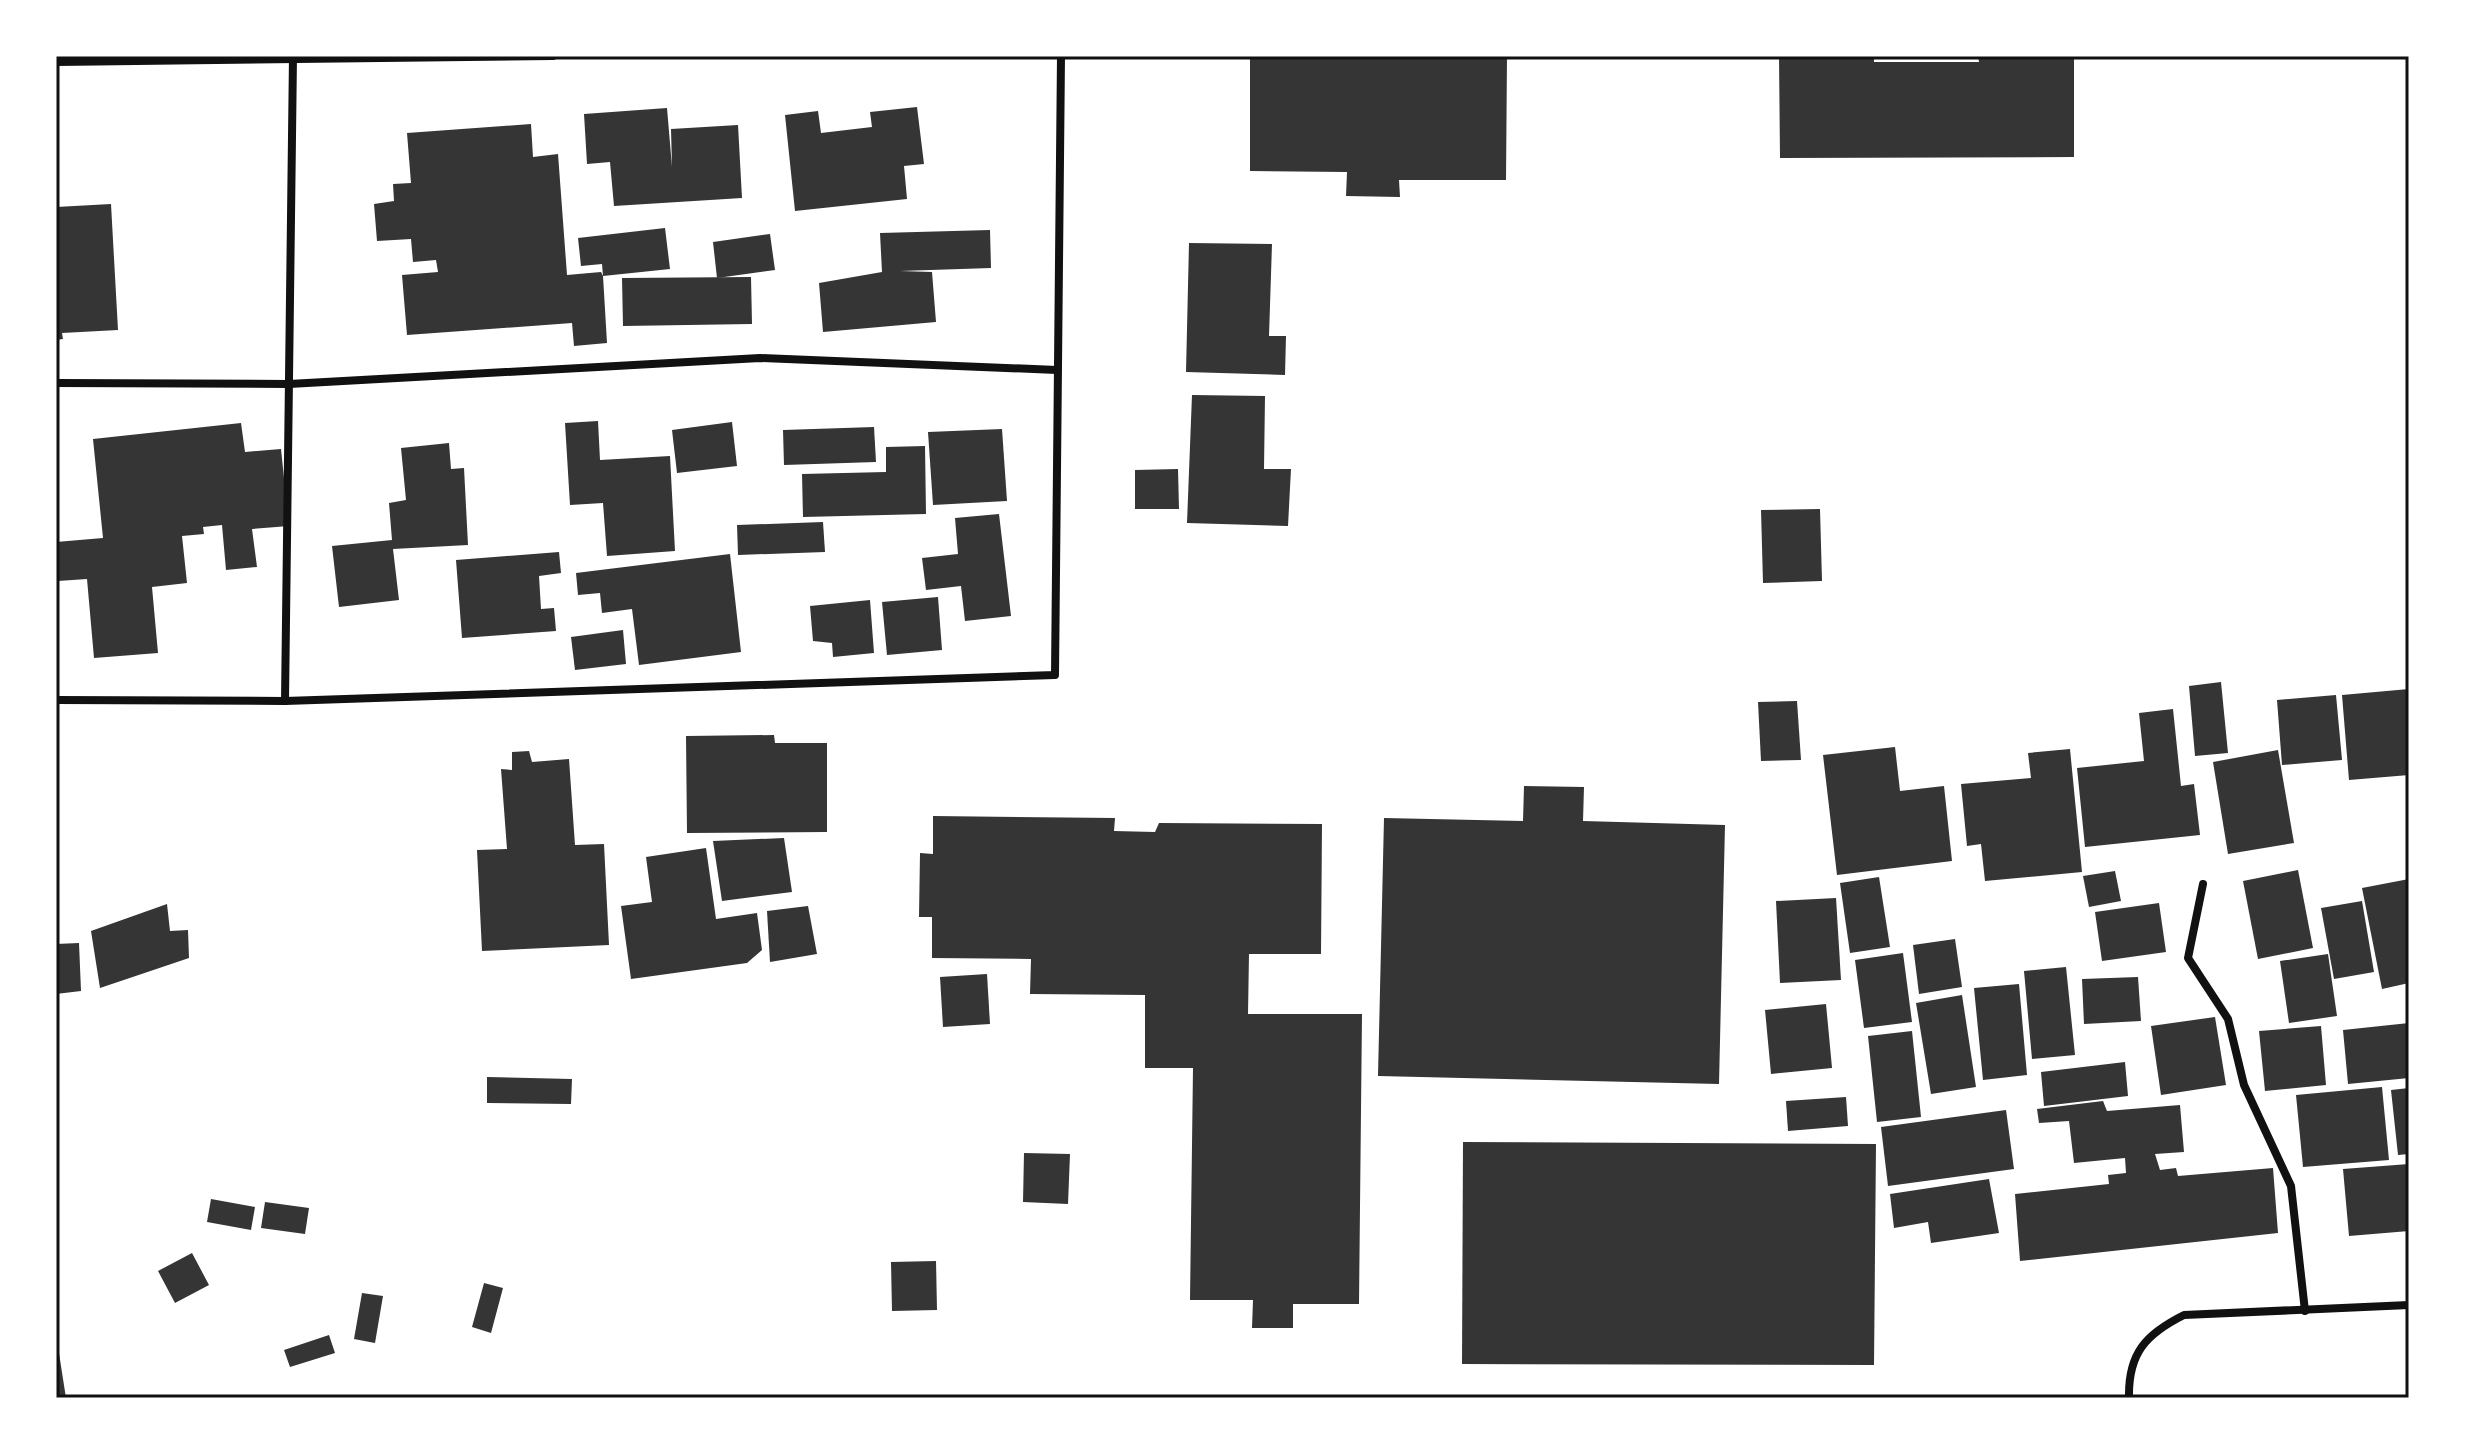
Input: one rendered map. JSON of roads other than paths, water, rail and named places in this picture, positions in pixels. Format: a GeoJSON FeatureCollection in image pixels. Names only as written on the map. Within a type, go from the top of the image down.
{"type":"FeatureCollection","features":[{"type":"Feature","properties":{"kind":"street"},"geometry":{"type":"LineString","coordinates":[[56,62],[553,56]]}},
{"type":"Feature","properties":{"kind":"street"},"geometry":{"type":"LineString","coordinates":[[56,700],[285,701],[1055,675],[1061,56]]}},
{"type":"Feature","properties":{"kind":"street"},"geometry":{"type":"LineString","coordinates":[[285,701],[293,59]]}},
{"type":"Feature","properties":{"kind":"street"},"geometry":{"type":"LineString","coordinates":[[56,383],[289,384],[760,358],[1057,370]]}},
{"type":"Feature","properties":{"kind":"street"},"geometry":{"type":"LineString","coordinates":[[2203,884],[2188,958],[2228,1019],[2244,1085],[2291,1186],[2305,1311]]}},
{"type":"Feature","properties":{"kind":"street"},"geometry":{"type":"LineString","coordinates":[[2129,1398],[2134,1359],[2153,1331],[2184,1315],[2409,1305]]}}]}
